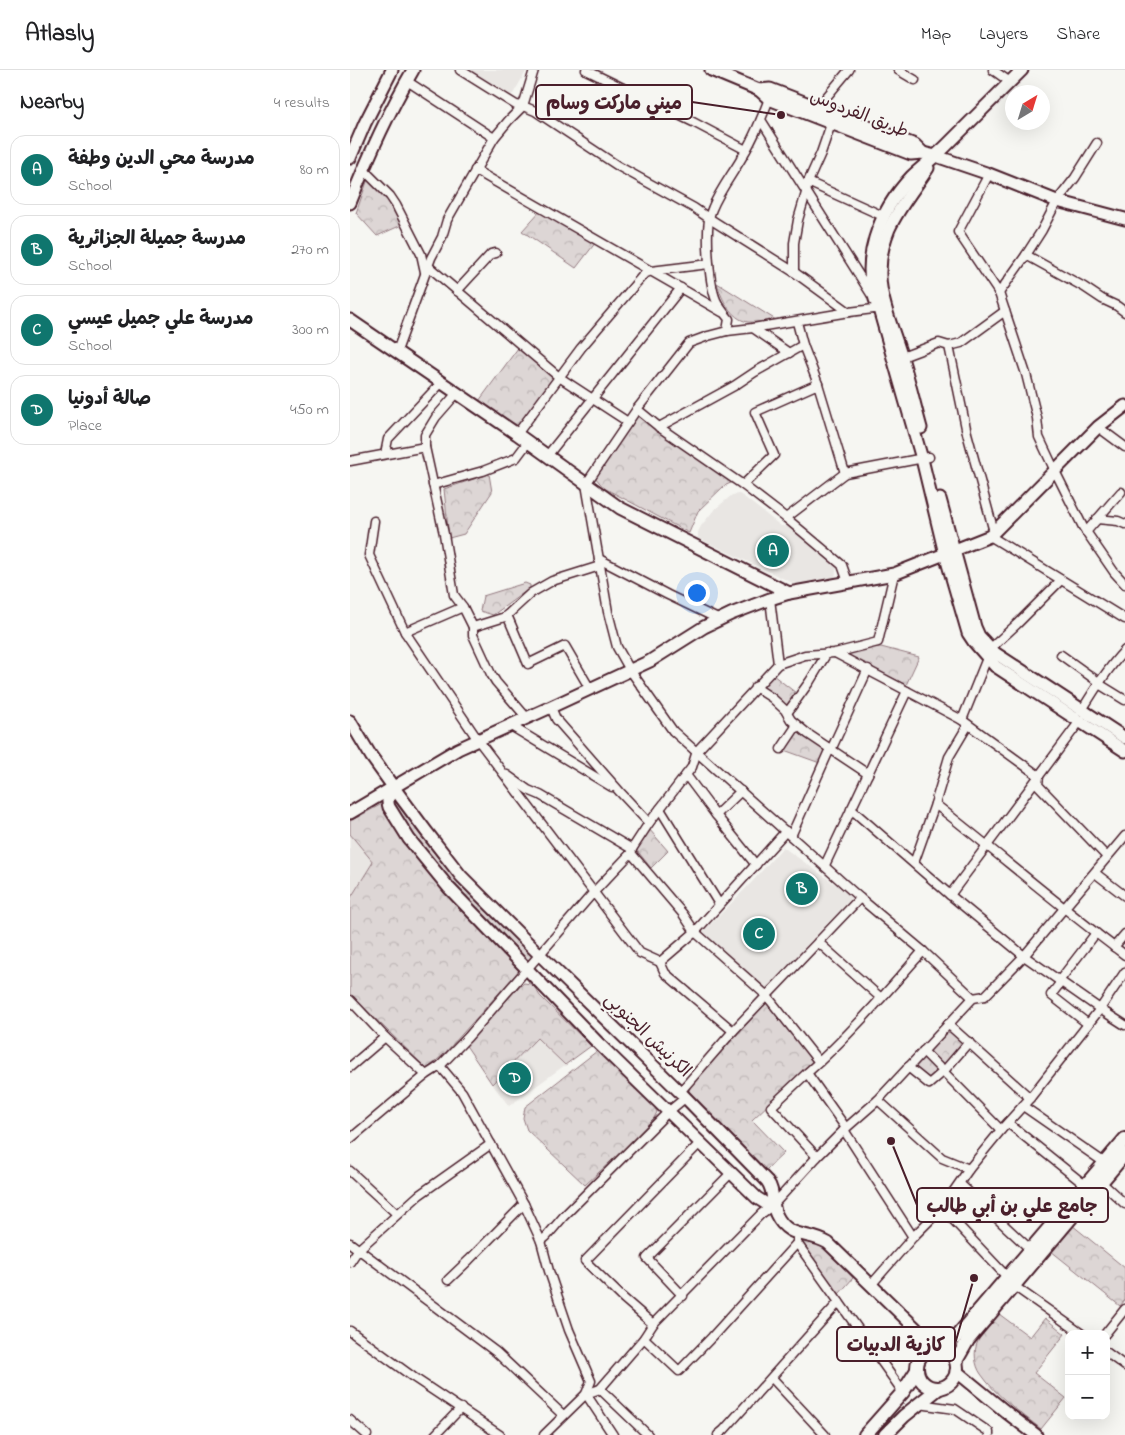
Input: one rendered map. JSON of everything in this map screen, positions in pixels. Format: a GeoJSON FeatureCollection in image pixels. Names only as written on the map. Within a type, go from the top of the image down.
{"type":"FeatureCollection","features":[{"type":"Feature","properties":{"kind":"main road"},"geometry":{"type":"LineString","coordinates":[[350,158],[392,70]]}},
{"type":"Feature","properties":{"kind":"main road"},"geometry":{"type":"LineString","coordinates":[[350,203],[383,124],[413,70]]}},
{"type":"Feature","properties":{"kind":"main road","name":"طريق الفردوس"},"geometry":{"type":"LineString","coordinates":[[711,70],[731,75],[759,90],[770,88],[771,94]]}},
{"type":"Feature","properties":{"kind":"main road"},"geometry":{"type":"LineString","coordinates":[[926,458],[870,273],[874,242],[883,216],[912,176],[936,156],[1022,70]]}},
{"type":"Feature","properties":{"kind":"main road","name":"طريق الفردوس"},"geometry":{"type":"LineString","coordinates":[[771,94],[818,107],[833,119]]}},
{"type":"Feature","properties":{"kind":"main road","name":"طريق الفردوس"},"geometry":{"type":"LineString","coordinates":[[771,94],[833,119],[915,145],[923,152],[988,174],[1057,201],[1125,219]]}},
{"type":"Feature","properties":{"kind":"main road"},"geometry":{"type":"LineString","coordinates":[[936,156],[914,191],[900,208],[889,229],[879,270],[880,305],[902,356],[949,553],[974,627],[989,653],[1012,664],[1125,752]]}},
{"type":"Feature","properties":{"kind":"main road"},"geometry":{"type":"LineString","coordinates":[[350,320],[517,434],[620,508],[790,593]]}},
{"type":"Feature","properties":{"kind":"main road"},"geometry":{"type":"LineString","coordinates":[[350,813],[458,749],[650,661],[704,627],[720,620],[770,599],[790,593],[894,574],[992,534],[1098,427],[1125,406]]}},
{"type":"Feature","properties":{"kind":"main road"},"geometry":{"type":"LineString","coordinates":[[1081,716],[1125,738]]}},
{"type":"Feature","properties":{"kind":"main road","name":"الكرنيش الجنوبي"},"geometry":{"type":"LineString","coordinates":[[350,721],[371,756],[394,788],[462,876],[768,1181],[772,1189],[773,1205],[778,1218],[796,1238],[814,1237],[828,1244],[940,1349]]}},
{"type":"Feature","properties":{"kind":"main road"},"geometry":{"type":"LineString","coordinates":[[394,788],[387,803],[409,838],[449,888],[599,1044],[668,1112],[758,1198],[765,1203],[773,1205]]}},
{"type":"Feature","properties":{"kind":"main road"},"geometry":{"type":"LineString","coordinates":[[1036,1435],[1006,1412],[956,1366],[949,1352],[940,1349],[930,1349],[924,1353],[917,1364],[918,1376],[932,1388],[939,1388],[950,1383],[954,1377],[956,1366],[968,1340],[1011,1282],[1031,1250],[1125,1139]]}},
{"type":"Feature","properties":{"kind":"main road"},"geometry":{"type":"LineString","coordinates":[[940,1349],[957,1336],[1011,1282],[1125,1154]]}},
{"type":"Feature","properties":{"kind":"main road"},"geometry":{"type":"LineString","coordinates":[[865,1435],[903,1392],[917,1370]]}},
{"type":"Feature","properties":{"kind":"main road"},"geometry":{"type":"LineString","coordinates":[[886,1435],[904,1416],[939,1388]]}},
{"type":"Feature","properties":{"kind":"street"},"geometry":{"type":"LineString","coordinates":[[460,70],[516,105],[535,112],[618,166],[694,208],[794,272],[848,312]]}},
{"type":"Feature","properties":{"kind":"street"},"geometry":{"type":"LineString","coordinates":[[397,351],[447,220],[494,138],[523,106],[534,70]]}},
{"type":"Feature","properties":{"kind":"street"},"geometry":{"type":"LineString","coordinates":[[586,70],[746,150]]}},
{"type":"Feature","properties":{"kind":"street"},"geometry":{"type":"LineString","coordinates":[[818,107],[849,70]]}},
{"type":"Feature","properties":{"kind":"street"},"geometry":{"type":"LineString","coordinates":[[898,70],[915,80]]}},
{"type":"Feature","properties":{"kind":"street"},"geometry":{"type":"LineString","coordinates":[[993,70],[1010,82]]}},
{"type":"Feature","properties":{"kind":"street"},"geometry":{"type":"LineString","coordinates":[[407,81],[494,138]]}},
{"type":"Feature","properties":{"kind":"street"},"geometry":{"type":"LineString","coordinates":[[727,330],[728,319],[722,312],[711,283],[708,239],[711,210],[746,150],[771,94]]}},
{"type":"Feature","properties":{"kind":"street"},"geometry":{"type":"LineString","coordinates":[[794,272],[794,243],[798,220],[808,182],[833,119]]}},
{"type":"Feature","properties":{"kind":"street"},"geometry":{"type":"LineString","coordinates":[[761,120],[806,193],[880,305],[797,322],[727,330],[689,343],[636,409],[586,484],[608,612],[617,647],[630,670],[673,731],[860,898],[923,951],[973,998]]}},
{"type":"Feature","properties":{"kind":"street"},"geometry":{"type":"LineString","coordinates":[[999,293],[1026,255],[1057,201],[1075,178],[1097,143]]}},
{"type":"Feature","properties":{"kind":"street"},"geometry":{"type":"LineString","coordinates":[[363,169],[390,196],[396,205],[427,269],[457,291],[559,377],[628,422]]}},
{"type":"Feature","properties":{"kind":"street"},"geometry":{"type":"LineString","coordinates":[[476,170],[722,312]]}},
{"type":"Feature","properties":{"kind":"street"},"geometry":{"type":"LineString","coordinates":[[988,174],[958,232],[999,293],[1035,409],[1039,436],[1055,471],[1086,532],[1114,572],[1125,584]]}},
{"type":"Feature","properties":{"kind":"street"},"geometry":{"type":"LineString","coordinates":[[808,182],[883,216]]}},
{"type":"Feature","properties":{"kind":"street"},"geometry":{"type":"LineString","coordinates":[[457,291],[491,254],[496,253]]}},
{"type":"Feature","properties":{"kind":"street"},"geometry":{"type":"LineString","coordinates":[[1026,255],[1125,312]]}},
{"type":"Feature","properties":{"kind":"street"},"geometry":{"type":"LineString","coordinates":[[517,434],[581,348],[644,274],[651,271],[709,264]]}},
{"type":"Feature","properties":{"kind":"street"},"geometry":{"type":"LineString","coordinates":[[547,456],[681,288]]}},
{"type":"Feature","properties":{"kind":"street"},"geometry":{"type":"LineString","coordinates":[[902,356],[939,343],[949,346],[961,342],[1006,311]]}},
{"type":"Feature","properties":{"kind":"street"},"geometry":{"type":"LineString","coordinates":[[797,322],[845,473]]}},
{"type":"Feature","properties":{"kind":"street"},"geometry":{"type":"LineString","coordinates":[[753,328],[790,353]]}},
{"type":"Feature","properties":{"kind":"street"},"geometry":{"type":"LineString","coordinates":[[659,427],[726,391],[755,372],[804,345]]}},
{"type":"Feature","properties":{"kind":"street"},"geometry":{"type":"LineString","coordinates":[[949,346],[967,433],[992,534],[1061,580],[1125,619]]}},
{"type":"Feature","properties":{"kind":"street"},"geometry":{"type":"LineString","coordinates":[[384,454],[388,439],[442,382]]}},
{"type":"Feature","properties":{"kind":"street"},"geometry":{"type":"LineString","coordinates":[[743,485],[774,455],[755,412],[818,384]]}},
{"type":"Feature","properties":{"kind":"street"},"geometry":{"type":"LineString","coordinates":[[457,393],[436,417],[425,435],[425,447],[444,534],[454,595],[463,607],[473,627],[473,635],[491,674],[527,718]]}},
{"type":"Feature","properties":{"kind":"street"},"geometry":{"type":"LineString","coordinates":[[636,409],[786,518],[842,565],[848,582]]}},
{"type":"Feature","properties":{"kind":"street"},"geometry":{"type":"LineString","coordinates":[[1098,427],[1125,447]]}},
{"type":"Feature","properties":{"kind":"street"},"geometry":{"type":"LineString","coordinates":[[433,485],[483,471],[516,458],[528,442]]}},
{"type":"Feature","properties":{"kind":"street"},"geometry":{"type":"LineString","coordinates":[[350,460],[425,447]]}},
{"type":"Feature","properties":{"kind":"street"},"geometry":{"type":"LineString","coordinates":[[786,518],[845,473],[926,458]]}},
{"type":"Feature","properties":{"kind":"street"},"geometry":{"type":"LineString","coordinates":[[1086,532],[1121,492]]}},
{"type":"Feature","properties":{"kind":"street"},"geometry":{"type":"LineString","coordinates":[[1097,519],[1118,521],[1125,524]]}},
{"type":"Feature","properties":{"kind":"street"},"geometry":{"type":"LineString","coordinates":[[374,521],[369,555],[405,632],[478,740],[640,953],[660,962],[665,974],[733,1031]]}},
{"type":"Feature","properties":{"kind":"street"},"geometry":{"type":"LineString","coordinates":[[473,627],[505,617],[531,593],[552,581],[599,562],[720,620]]}},
{"type":"Feature","properties":{"kind":"street"},"geometry":{"type":"LineString","coordinates":[[350,1139],[426,1075],[440,1066],[528,969],[631,851],[649,823],[692,767],[697,751],[778,664],[805,655],[835,653],[878,642],[894,574]]}},
{"type":"Feature","properties":{"kind":"street"},"geometry":{"type":"LineString","coordinates":[[914,863],[936,804],[949,757],[965,722],[989,653],[1061,580]]}},
{"type":"Feature","properties":{"kind":"street"},"geometry":{"type":"LineString","coordinates":[[770,599],[778,664]]}},
{"type":"Feature","properties":{"kind":"street"},"geometry":{"type":"LineString","coordinates":[[405,632],[463,607]]}},
{"type":"Feature","properties":{"kind":"street"},"geometry":{"type":"LineString","coordinates":[[507,615],[528,664],[565,646],[590,689]]}},
{"type":"Feature","properties":{"kind":"street"},"geometry":{"type":"LineString","coordinates":[[950,895],[1081,716],[1099,683],[1125,650]]}},
{"type":"Feature","properties":{"kind":"street"},"geometry":{"type":"LineString","coordinates":[[787,713],[810,681],[826,653]]}},
{"type":"Feature","properties":{"kind":"street"},"geometry":{"type":"LineString","coordinates":[[835,653],[965,722],[1038,776]]}},
{"type":"Feature","properties":{"kind":"street"},"geometry":{"type":"LineString","coordinates":[[1061,655],[1125,700]]}},
{"type":"Feature","properties":{"kind":"street"},"geometry":{"type":"LineString","coordinates":[[660,962],[695,932],[756,865],[788,834],[831,750],[868,669]]}},
{"type":"Feature","properties":{"kind":"street"},"geometry":{"type":"LineString","coordinates":[[755,687],[772,698],[797,725],[868,774]]}},
{"type":"Feature","properties":{"kind":"street"},"geometry":{"type":"LineString","coordinates":[[824,865],[906,691]]}},
{"type":"Feature","properties":{"kind":"street"},"geometry":{"type":"LineString","coordinates":[[551,707],[556,719],[649,823]]}},
{"type":"Feature","properties":{"kind":"street"},"geometry":{"type":"LineString","coordinates":[[781,749],[797,725]]}},
{"type":"Feature","properties":{"kind":"street"},"geometry":{"type":"LineString","coordinates":[[511,726],[618,790]]}},
{"type":"Feature","properties":{"kind":"street"},"geometry":{"type":"LineString","coordinates":[[500,770],[528,790],[540,795],[631,851],[683,914],[695,932],[767,996],[820,1062]]}},
{"type":"Feature","properties":{"kind":"street"},"geometry":{"type":"LineString","coordinates":[[686,774],[756,865]]}},
{"type":"Feature","properties":{"kind":"street"},"geometry":{"type":"LineString","coordinates":[[1038,776],[1038,785],[1107,857]]}},
{"type":"Feature","properties":{"kind":"street"},"geometry":{"type":"LineString","coordinates":[[716,815],[741,791]]}},
{"type":"Feature","properties":{"kind":"street"},"geometry":{"type":"LineString","coordinates":[[936,804],[1064,909],[1125,955]]}},
{"type":"Feature","properties":{"kind":"street"},"geometry":{"type":"LineString","coordinates":[[660,809],[719,904]]}},
{"type":"Feature","properties":{"kind":"street"},"geometry":{"type":"LineString","coordinates":[[851,809],[1024,956],[1125,1026]]}},
{"type":"Feature","properties":{"kind":"street"},"geometry":{"type":"LineString","coordinates":[[544,1435],[586,1394],[600,1389],[644,1338],[653,1324],[683,1296],[761,1214],[773,1205],[845,1129],[878,1100],[973,998],[985,996],[1024,956],[1107,857],[1123,842]]}},
{"type":"Feature","properties":{"kind":"street"},"geometry":{"type":"LineString","coordinates":[[1095,873],[1125,896]]}},
{"type":"Feature","properties":{"kind":"street"},"geometry":{"type":"LineString","coordinates":[[541,1240],[668,1112],[733,1031],[860,898]]}},
{"type":"Feature","properties":{"kind":"street"},"geometry":{"type":"LineString","coordinates":[[1088,1024],[1051,996],[1096,933]]}},
{"type":"Feature","properties":{"kind":"street"},"geometry":{"type":"LineString","coordinates":[[1114,946],[1125,934]]}},
{"type":"Feature","properties":{"kind":"street"},"geometry":{"type":"LineString","coordinates":[[818,942],[881,998]]}},
{"type":"Feature","properties":{"kind":"street"},"geometry":{"type":"LineString","coordinates":[[817,1157],[771,1107],[820,1062],[923,951]]}},
{"type":"Feature","properties":{"kind":"street"},"geometry":{"type":"LineString","coordinates":[[871,1285],[913,1237],[942,1208],[969,1169],[1030,1098],[1100,1010],[1125,972]]}},
{"type":"Feature","properties":{"kind":"street"},"geometry":{"type":"LineString","coordinates":[[350,1000],[426,1075]]}},
{"type":"Feature","properties":{"kind":"street"},"geometry":{"type":"LineString","coordinates":[[948,1024],[1030,1098]]}},
{"type":"Feature","properties":{"kind":"street"},"geometry":{"type":"LineString","coordinates":[[350,1066],[385,1036]]}},
{"type":"Feature","properties":{"kind":"street"},"geometry":{"type":"LineString","coordinates":[[908,1067],[929,1084],[969,1042]]}},
{"type":"Feature","properties":{"kind":"street"},"geometry":{"type":"LineString","coordinates":[[923,1051],[944,1070],[1001,1130]]}},
{"type":"Feature","properties":{"kind":"street"},"geometry":{"type":"LineString","coordinates":[[440,1066],[462,1092],[524,1204],[541,1240],[552,1280],[591,1381],[586,1394]]}},
{"type":"Feature","properties":{"kind":"street"},"geometry":{"type":"LineString","coordinates":[[807,1073],[845,1129],[913,1237]]}},
{"type":"Feature","properties":{"kind":"street"},"geometry":{"type":"LineString","coordinates":[[878,1100],[942,1158],[969,1169]]}},
{"type":"Feature","properties":{"kind":"street"},"geometry":{"type":"LineString","coordinates":[[1023,1106],[1106,1163]]}},
{"type":"Feature","properties":{"kind":"street"},"geometry":{"type":"LineString","coordinates":[[1008,1123],[1085,1185]]}},
{"type":"Feature","properties":{"kind":"street"},"geometry":{"type":"LineString","coordinates":[[653,1324],[585,1261],[700,1143]]}},
{"type":"Feature","properties":{"kind":"street"},"geometry":{"type":"LineString","coordinates":[[350,1262],[358,1250],[419,1195],[491,1144]]}},
{"type":"Feature","properties":{"kind":"street"},"geometry":{"type":"LineString","coordinates":[[350,1171],[397,1214]]}},
{"type":"Feature","properties":{"kind":"street"},"geometry":{"type":"LineString","coordinates":[[683,1296],[647,1258],[731,1173]]}},
{"type":"Feature","properties":{"kind":"street"},"geometry":{"type":"LineString","coordinates":[[1101,1182],[1125,1204]]}},
{"type":"Feature","properties":{"kind":"street"},"geometry":{"type":"LineString","coordinates":[[960,1184],[1031,1250]]}},
{"type":"Feature","properties":{"kind":"street"},"geometry":{"type":"LineString","coordinates":[[448,1280],[524,1204]]}},
{"type":"Feature","properties":{"kind":"street"},"geometry":{"type":"LineString","coordinates":[[942,1208],[1011,1282],[1077,1330]]}},
{"type":"Feature","properties":{"kind":"street"},"geometry":{"type":"LineString","coordinates":[[644,1338],[679,1371],[712,1338],[796,1238],[903,1392]]}},
{"type":"Feature","properties":{"kind":"street"},"geometry":{"type":"LineString","coordinates":[[350,1244],[496,1352],[563,1415]]}},
{"type":"Feature","properties":{"kind":"street"},"geometry":{"type":"LineString","coordinates":[[718,1435],[772,1378],[839,1302]]}},
{"type":"Feature","properties":{"kind":"street"},"geometry":{"type":"LineString","coordinates":[[1108,1330],[1125,1309]]}},
{"type":"Feature","properties":{"kind":"street"},"geometry":{"type":"LineString","coordinates":[[350,1331],[413,1377],[500,1435]]}},
{"type":"Feature","properties":{"kind":"street"},"geometry":{"type":"LineString","coordinates":[[1110,1355],[1125,1366]]}},
{"type":"Feature","properties":{"kind":"street"},"geometry":{"type":"LineString","coordinates":[[772,1378],[825,1435]]}},
{"type":"Feature","properties":{"kind":"street"},"geometry":{"type":"LineString","coordinates":[[600,1389],[648,1435]]}},
{"type":"Feature","properties":{"kind":"street"},"geometry":{"type":"LineString","coordinates":[[586,1394],[613,1435]]}},
{"type":"Feature","properties":{"kind":"street"},"geometry":{"type":"LineString","coordinates":[[918,1404],[955,1409],[989,1432],[989,1435]]}},
{"type":"Feature","properties":{"kind":"street"},"geometry":{"type":"LineString","coordinates":[[435,1435],[461,1408]]}},
{"type":"Feature","properties":{"kind":"street"},"geometry":{"type":"LineString","coordinates":[[350,1420],[367,1435]]}},
{"type":"Feature","properties":{"kind":"shaded area"},"geometry":{"type":"Polygon","coordinates":[[[470,70],[527,70],[513,94],[510,95],[470,70]]]}},
{"type":"Feature","properties":{"kind":"shaded area"},"geometry":{"type":"Polygon","coordinates":[[[739,494],[781,526],[790,527],[837,564],[835,578],[808,585],[795,584],[698,538],[701,526],[714,510],[732,495],[739,494]]]}},
{"type":"Feature","properties":{"kind":"shaded area"},"geometry":{"type":"Polygon","coordinates":[[[350,834],[373,862],[350,899],[350,834]]]}},
{"type":"Feature","properties":{"kind":"shaded area"},"geometry":{"type":"Polygon","coordinates":[[[783,847],[853,897],[767,990],[703,932],[783,847]]]}},
{"type":"Feature","properties":{"kind":"shaded area"},"geometry":{"type":"Polygon","coordinates":[[[537,1038],[565,1065],[509,1106],[492,1084],[537,1038]]]}},
{"type":"Feature","properties":{"kind":"green space"},"geometry":{"type":"Polygon","coordinates":[[[369,176],[389,197],[404,224],[377,236],[356,213],[369,176]]]}},
{"type":"Feature","properties":{"kind":"green space"},"geometry":{"type":"Polygon","coordinates":[[[541,210],[596,242],[576,268],[522,231],[541,210]]]}},
{"type":"Feature","properties":{"kind":"green space"},"geometry":{"type":"Polygon","coordinates":[[[717,283],[776,320],[748,322],[737,317],[724,301],[717,283]]]}},
{"type":"Feature","properties":{"kind":"green space"},"geometry":{"type":"Polygon","coordinates":[[[518,348],[555,378],[517,427],[479,401],[518,348]]]}},
{"type":"Feature","properties":{"kind":"green space"},"geometry":{"type":"Polygon","coordinates":[[[637,412],[684,449],[733,482],[724,486],[698,511],[689,533],[604,488],[595,477],[637,412]]]}},
{"type":"Feature","properties":{"kind":"green space"},"geometry":{"type":"Polygon","coordinates":[[[489,474],[492,492],[464,534],[449,538],[444,489],[489,474]]]}},
{"type":"Feature","properties":{"kind":"green space"},"geometry":{"type":"Polygon","coordinates":[[[525,583],[530,585],[530,588],[493,615],[480,611],[483,596],[525,583]]]}},
{"type":"Feature","properties":{"kind":"green space"},"geometry":{"type":"Polygon","coordinates":[[[881,647],[919,657],[906,685],[845,654],[881,647]]]}},
{"type":"Feature","properties":{"kind":"green space"},"geometry":{"type":"Polygon","coordinates":[[[773,675],[796,693],[786,707],[761,685],[773,675]]]}},
{"type":"Feature","properties":{"kind":"green space"},"geometry":{"type":"Polygon","coordinates":[[[798,730],[826,750],[820,763],[784,750],[798,730]]]}},
{"type":"Feature","properties":{"kind":"green space"},"geometry":{"type":"Polygon","coordinates":[[[393,798],[456,880],[533,955],[445,1053],[427,1069],[350,994],[350,899],[373,862],[350,834],[350,821],[393,798]]]}},
{"type":"Feature","properties":{"kind":"green space"},"geometry":{"type":"Polygon","coordinates":[[[649,829],[668,851],[651,868],[635,848],[649,829]]]}},
{"type":"Feature","properties":{"kind":"green space"},"geometry":{"type":"Polygon","coordinates":[[[524,983],[531,984],[540,996],[591,1046],[565,1065],[537,1038],[492,1084],[465,1044],[524,983]]]}},
{"type":"Feature","properties":{"kind":"green space"},"geometry":{"type":"Polygon","coordinates":[[[768,1001],[813,1062],[752,1120],[784,1153],[766,1170],[692,1097],[689,1091],[691,1085],[768,1001]]]}},
{"type":"Feature","properties":{"kind":"green space"},"geometry":{"type":"Polygon","coordinates":[[[950,1028],[966,1043],[943,1067],[927,1052],[950,1028]]]}},
{"type":"Feature","properties":{"kind":"green space"},"geometry":{"type":"Polygon","coordinates":[[[597,1051],[657,1112],[654,1118],[622,1151],[585,1185],[527,1130],[523,1118],[525,1107],[597,1051]]]}},
{"type":"Feature","properties":{"kind":"green space"},"geometry":{"type":"Polygon","coordinates":[[[923,1056],[938,1071],[927,1083],[912,1068],[923,1056]]]}},
{"type":"Feature","properties":{"kind":"green space"},"geometry":{"type":"Polygon","coordinates":[[[1072,1225],[1125,1268],[1125,1300],[1120,1306],[1051,1251],[1072,1225]]]}},
{"type":"Feature","properties":{"kind":"green space"},"geometry":{"type":"Polygon","coordinates":[[[802,1242],[819,1245],[827,1250],[853,1278],[839,1294],[802,1242]]]}},
{"type":"Feature","properties":{"kind":"green space"},"geometry":{"type":"Polygon","coordinates":[[[999,1314],[1030,1337],[1045,1318],[1065,1334],[1034,1373],[1065,1397],[1041,1429],[994,1390],[977,1367],[975,1358],[976,1345],[985,1330],[999,1314]]]}},
{"type":"Feature","properties":{"kind":"place","name":"ميني ماركت وسام"},"geometry":{"type":"Point","coordinates":[781,115]}},
{"type":"Feature","properties":{"kind":"place","name":"مدرسة محي الدين وطفة"},"geometry":{"type":"Point","coordinates":[773,551]}},
{"type":"Feature","properties":{"kind":"place","name":"مدرسة جميلة الجزائرية"},"geometry":{"type":"Point","coordinates":[802,889]}},
{"type":"Feature","properties":{"kind":"place","name":"مدرسة علي جميل عيسي"},"geometry":{"type":"Point","coordinates":[759,934]}},
{"type":"Feature","properties":{"kind":"place","name":"صالة أدونيا"},"geometry":{"type":"Point","coordinates":[515,1078]}},
{"type":"Feature","properties":{"kind":"place","name":"جامع علي بن أبي طالب"},"geometry":{"type":"Point","coordinates":[891,1141]}},
{"type":"Feature","properties":{"kind":"place","name":"كازية الدبيات"},"geometry":{"type":"Point","coordinates":[974,1278]}}]}
